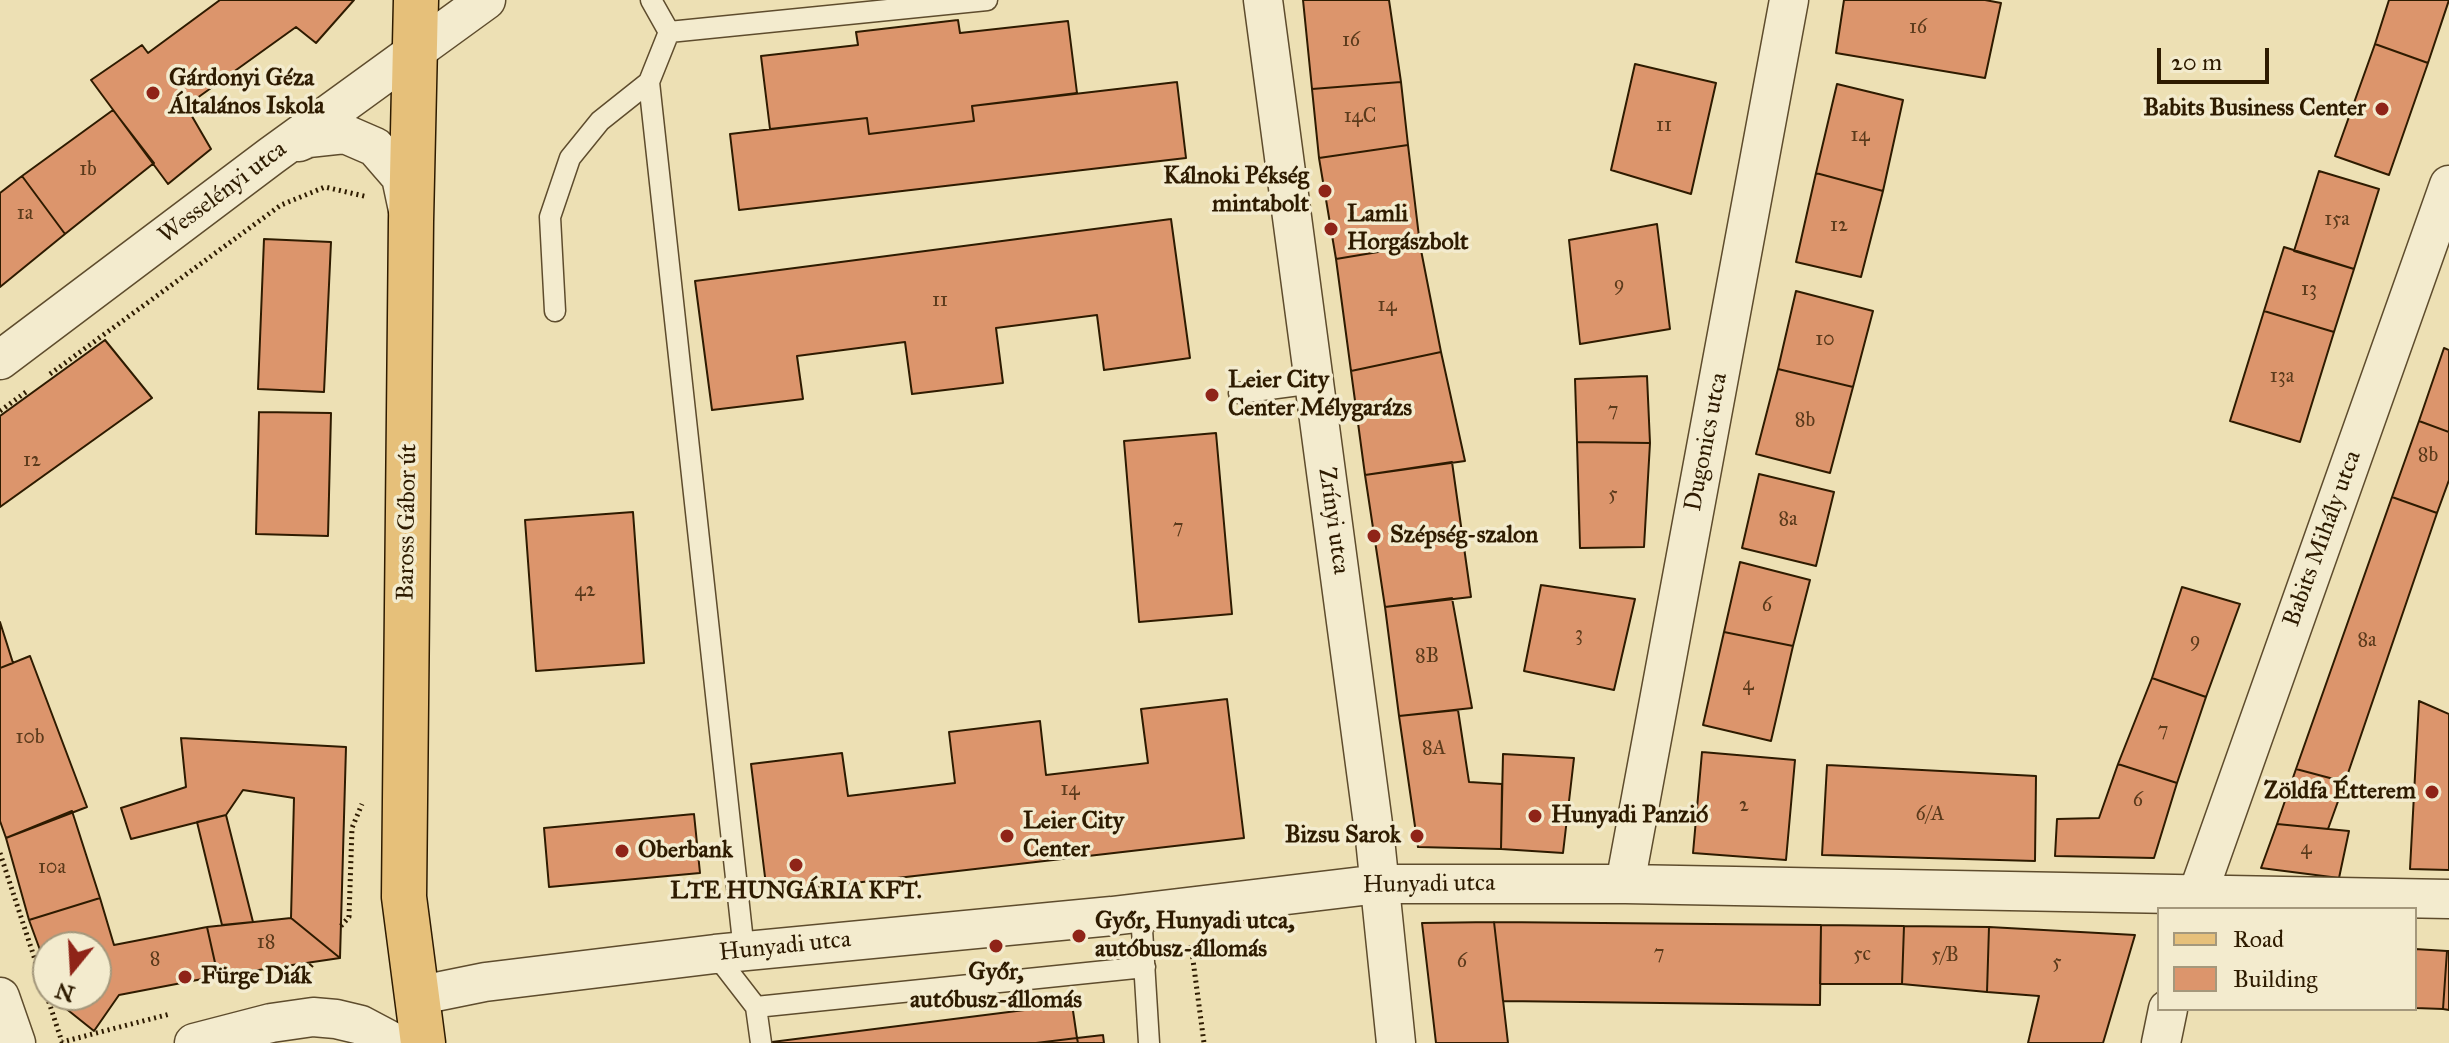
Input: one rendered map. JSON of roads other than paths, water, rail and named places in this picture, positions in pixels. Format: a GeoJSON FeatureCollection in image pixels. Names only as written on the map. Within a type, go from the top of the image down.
{"type":"FeatureCollection","features":[{"type":"Feature","properties":{"kind":"main road","name":"Baross Gábor út"},"geometry":{"type":"LineString","coordinates":[[416,0],[414,52],[393,214],[404,897],[423,1043]]}},
{"type":"Feature","properties":{"kind":"street","name":"Wesselényi utca"},"geometry":{"type":"LineString","coordinates":[[0,360],[271,156],[486,0]]}},
{"type":"Feature","properties":{"kind":"street","name":"Zrínyi utca"},"geometry":{"type":"LineString","coordinates":[[1263,0],[1375,839],[1396,1043]]}},
{"type":"Feature","properties":{"kind":"street","name":"Dugonics utca"},"geometry":{"type":"LineString","coordinates":[[1625,884],[1789,0]]}},
{"type":"Feature","properties":{"kind":"street"},"geometry":{"type":"LineString","coordinates":[[271,156],[308,138],[345,134],[375,147],[401,177],[393,214]]}},
{"type":"Feature","properties":{"kind":"street","name":"Babits Mihály utca"},"geometry":{"type":"LineString","coordinates":[[2198,893],[2449,185]]}},
{"type":"Feature","properties":{"kind":"street","name":"Hunyadi utca"},"geometry":{"type":"LineString","coordinates":[[416,996],[485,982],[729,953],[1141,913],[1379,884],[1625,884],[2449,899]]}},
{"type":"Feature","properties":{"kind":"street"},"geometry":{"type":"LineString","coordinates":[[0,997],[16,1043]]}},
{"type":"Feature","properties":{"kind":"street"},"geometry":{"type":"LineString","coordinates":[[2161,1043],[2168,1011]]}},
{"type":"Feature","properties":{"kind":"street"},"geometry":{"type":"LineString","coordinates":[[187,1028],[313,1017],[361,1025],[395,1043]]}},
{"type":"Feature","properties":{"kind":"lane"},"geometry":{"type":"LineString","coordinates":[[651,0],[669,32]]}},
{"type":"Feature","properties":{"kind":"lane"},"geometry":{"type":"LineString","coordinates":[[669,32],[987,0]]}},
{"type":"Feature","properties":{"kind":"lane"},"geometry":{"type":"LineString","coordinates":[[669,32],[649,82],[729,953],[756,1007],[761,1043]]}},
{"type":"Feature","properties":{"kind":"lane"},"geometry":{"type":"LineString","coordinates":[[555,311],[550,217],[570,158],[600,121],[649,82]]}},
{"type":"Feature","properties":{"kind":"lane"},"geometry":{"type":"LineString","coordinates":[[1239,393],[1314,383]]}},
{"type":"Feature","properties":{"kind":"lane"},"geometry":{"type":"LineString","coordinates":[[1141,913],[1149,1043]]}},
{"type":"Feature","properties":{"kind":"lane"},"geometry":{"type":"LineString","coordinates":[[756,1007],[1145,967]]}},
{"type":"Feature","properties":{"kind":"place","name":"Gárdonyi Géza Általános Iskola"},"geometry":{"type":"Point","coordinates":[153,93]}},
{"type":"Feature","properties":{"kind":"place","name":"Babits Business Center"},"geometry":{"type":"Point","coordinates":[2382,109]}},
{"type":"Feature","properties":{"kind":"place","name":"Kálnoki Pékség mintabolt"},"geometry":{"type":"Point","coordinates":[1325,191]}},
{"type":"Feature","properties":{"kind":"place","name":"Lamli Horgászbolt"},"geometry":{"type":"Point","coordinates":[1331,229]}},
{"type":"Feature","properties":{"kind":"place","name":"Leier City Center Mélygarázs"},"geometry":{"type":"Point","coordinates":[1212,395]}},
{"type":"Feature","properties":{"kind":"place","name":"Szépség-szalon"},"geometry":{"type":"Point","coordinates":[1374,536]}},
{"type":"Feature","properties":{"kind":"place","name":"Zöldfa Étterem"},"geometry":{"type":"Point","coordinates":[2432,792]}},
{"type":"Feature","properties":{"kind":"place","name":"Hunyadi Panzió"},"geometry":{"type":"Point","coordinates":[1535,816]}},
{"type":"Feature","properties":{"kind":"place","name":"Leier City Center"},"geometry":{"type":"Point","coordinates":[1007,836]}},
{"type":"Feature","properties":{"kind":"place","name":"Bizsu Sarok"},"geometry":{"type":"Point","coordinates":[1417,836]}},
{"type":"Feature","properties":{"kind":"place","name":"Oberbank"},"geometry":{"type":"Point","coordinates":[622,851]}},
{"type":"Feature","properties":{"kind":"place","name":"LTE HUNGÁRIA KFT."},"geometry":{"type":"Point","coordinates":[796,865]}},
{"type":"Feature","properties":{"kind":"place","name":"Győr, Hunyadi utca, autóbusz-állomás"},"geometry":{"type":"Point","coordinates":[1079,936]}},
{"type":"Feature","properties":{"kind":"place","name":"Győr, autóbusz-állomás"},"geometry":{"type":"Point","coordinates":[996,946]}},
{"type":"Feature","properties":{"kind":"place","name":"Fürge Diák"},"geometry":{"type":"Point","coordinates":[185,977]}}]}
